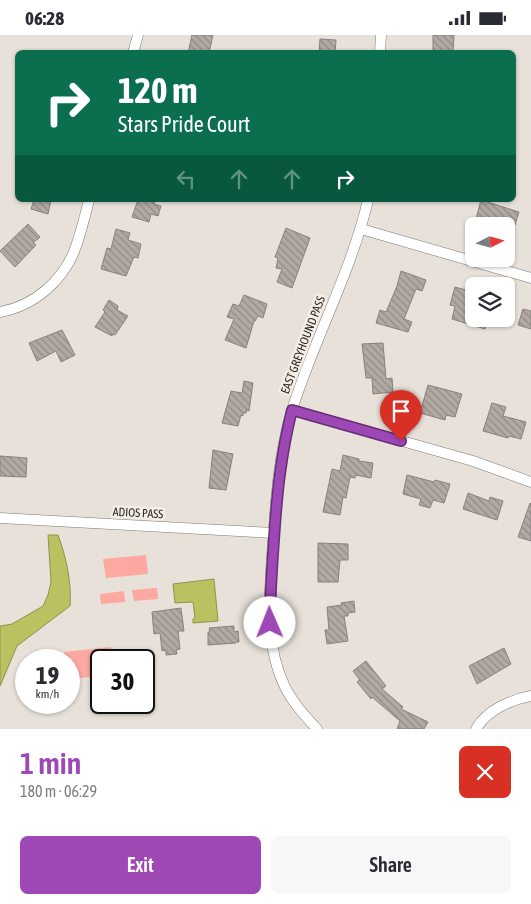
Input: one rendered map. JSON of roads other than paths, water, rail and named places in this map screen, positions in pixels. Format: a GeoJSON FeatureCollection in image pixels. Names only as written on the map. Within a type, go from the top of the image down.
{"type":"FeatureCollection","features":[{"type":"Feature","properties":{"kind":"street"},"geometry":{"type":"LineString","coordinates":[[134,50],[138,35]]}},
{"type":"Feature","properties":{"kind":"street"},"geometry":{"type":"LineString","coordinates":[[380,50],[381,35]]}},
{"type":"Feature","properties":{"kind":"street"},"geometry":{"type":"LineString","coordinates":[[0,312],[21,306],[38,296],[62,274],[75,251],[89,202]]}},
{"type":"Feature","properties":{"kind":"street","name":"EAST GREYHOUND PASS"},"geometry":{"type":"LineString","coordinates":[[317,729],[299,710],[285,687],[272,647],[270,596],[279,468],[292,410],[313,351],[352,256],[368,202]]}},
{"type":"Feature","properties":{"kind":"street"},"geometry":{"type":"LineString","coordinates":[[361,229],[531,279]]}},
{"type":"Feature","properties":{"kind":"street"},"geometry":{"type":"LineString","coordinates":[[292,410],[473,461],[531,482]]}},
{"type":"Feature","properties":{"kind":"street","name":"ADIOS PASS"},"geometry":{"type":"LineString","coordinates":[[0,517],[274,533]]}},
{"type":"Feature","properties":{"kind":"street"},"geometry":{"type":"LineString","coordinates":[[476,729],[485,717],[500,707],[531,696]]}}]}
